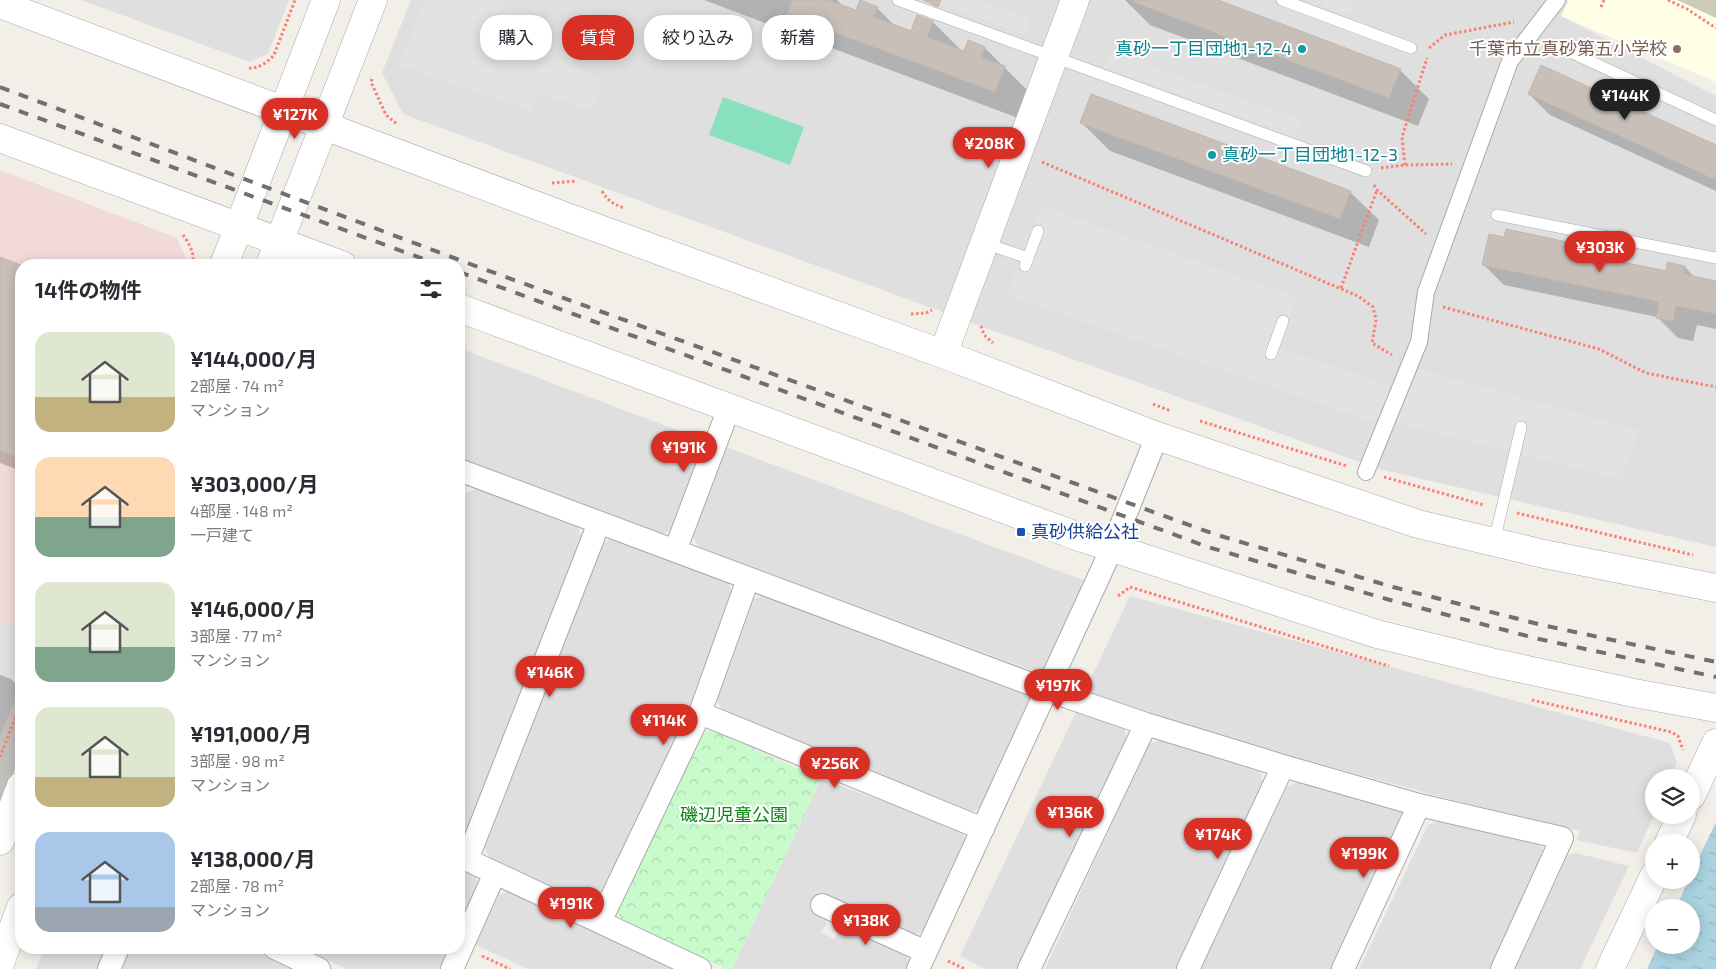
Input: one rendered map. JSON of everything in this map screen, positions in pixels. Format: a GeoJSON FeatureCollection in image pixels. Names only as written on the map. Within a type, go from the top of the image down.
{"type":"FeatureCollection","features":[{"type":"Feature","properties":{"kind":"street"},"geometry":{"type":"LineString","coordinates":[[226,259],[326,0]]}},
{"type":"Feature","properties":{"kind":"street"},"geometry":{"type":"LineString","coordinates":[[275,253],[373,0]]}},
{"type":"Feature","properties":{"kind":"street"},"geometry":{"type":"LineString","coordinates":[[943,354],[1075,0]]}},
{"type":"Feature","properties":{"kind":"street"},"geometry":{"type":"LineString","coordinates":[[1366,472],[1419,342],[1425,297],[1442,245],[1510,61],[1557,0]]}},
{"type":"Feature","properties":{"kind":"street"},"geometry":{"type":"LineString","coordinates":[[0,4],[584,224],[943,354],[1158,436],[1418,524],[1544,554],[1716,588]]}},
{"type":"Feature","properties":{"kind":"street"},"geometry":{"type":"LineString","coordinates":[[0,138],[239,226],[275,253],[308,259]]}},
{"type":"Feature","properties":{"kind":"street"},"geometry":{"type":"LineString","coordinates":[[465,310],[1082,538],[1377,634],[1495,663],[1716,708]]}},
{"type":"Feature","properties":{"kind":"street"},"geometry":{"type":"LineString","coordinates":[[675,551],[728,408]]}},
{"type":"Feature","properties":{"kind":"street"},"geometry":{"type":"LineString","coordinates":[[822,905],[922,961],[1112,548],[1158,436]]}},
{"type":"Feature","properties":{"kind":"street"},"geometry":{"type":"LineString","coordinates":[[465,477],[599,522],[1047,690],[1146,724],[1419,805],[1562,838],[1502,969]]}},
{"type":"Feature","properties":{"kind":"street"},"geometry":{"type":"LineString","coordinates":[[465,853],[599,522]]}},
{"type":"Feature","properties":{"kind":"street"},"geometry":{"type":"LineString","coordinates":[[600,922],[700,714],[748,579]]}},
{"type":"Feature","properties":{"kind":"street"},"geometry":{"type":"LineString","coordinates":[[700,714],[983,829]]}},
{"type":"Feature","properties":{"kind":"street"},"geometry":{"type":"LineString","coordinates":[[1029,969],[1146,724]]}},
{"type":"Feature","properties":{"kind":"street"},"geometry":{"type":"LineString","coordinates":[[1700,777],[1716,743]]}},
{"type":"Feature","properties":{"kind":"street"},"geometry":{"type":"LineString","coordinates":[[1188,969],[1283,766]]}},
{"type":"Feature","properties":{"kind":"street"},"geometry":{"type":"LineString","coordinates":[[0,841],[15,802]]}},
{"type":"Feature","properties":{"kind":"street"},"geometry":{"type":"LineString","coordinates":[[1344,969],[1419,805]]}},
{"type":"Feature","properties":{"kind":"street"},"geometry":{"type":"LineString","coordinates":[[465,859],[700,969]]}},
{"type":"Feature","properties":{"kind":"street"},"geometry":{"type":"LineString","coordinates":[[465,940],[495,873]]}},
{"type":"Feature","properties":{"kind":"street"},"geometry":{"type":"LineString","coordinates":[[1610,969],[1648,889]]}},
{"type":"Feature","properties":{"kind":"street"},"geometry":{"type":"LineString","coordinates":[[0,963],[15,923]]}},
{"type":"Feature","properties":{"kind":"street"},"geometry":{"type":"LineString","coordinates":[[109,969],[115,954]]}},
{"type":"Feature","properties":{"kind":"street"},"geometry":{"type":"LineString","coordinates":[[288,954],[319,969]]}},
{"type":"Feature","properties":{"kind":"street"},"geometry":{"type":"LineString","coordinates":[[452,969],[459,954]]}},
{"type":"Feature","properties":{"kind":"lane"},"geometry":{"type":"LineString","coordinates":[[898,0],[1366,171]]}},
{"type":"Feature","properties":{"kind":"lane"},"geometry":{"type":"LineString","coordinates":[[1286,1],[1411,48]]}},
{"type":"Feature","properties":{"kind":"lane"},"geometry":{"type":"LineString","coordinates":[[1562,48],[1716,120]]}},
{"type":"Feature","properties":{"kind":"lane"},"geometry":{"type":"LineString","coordinates":[[1497,215],[1716,258]]}},
{"type":"Feature","properties":{"kind":"lane"},"geometry":{"type":"LineString","coordinates":[[984,244],[1026,262],[1038,231]]}},
{"type":"Feature","properties":{"kind":"lane"},"geometry":{"type":"LineString","coordinates":[[1271,354],[1283,321]]}},
{"type":"Feature","properties":{"kind":"lane"},"geometry":{"type":"LineString","coordinates":[[1494,542],[1521,427]]}},
{"type":"Feature","properties":{"kind":"path"},"geometry":{"type":"LineString","coordinates":[[245,68],[254,69],[274,56],[295,0]]}},
{"type":"Feature","properties":{"kind":"path"},"geometry":{"type":"LineString","coordinates":[[1601,7],[1604,0]]}},
{"type":"Feature","properties":{"kind":"path"},"geometry":{"type":"LineString","coordinates":[[1668,0],[1687,9],[1716,28]]}},
{"type":"Feature","properties":{"kind":"path"},"geometry":{"type":"LineString","coordinates":[[1405,165],[1402,138],[1430,48],[1445,35],[1525,20],[1535,28]]}},
{"type":"Feature","properties":{"kind":"path"},"geometry":{"type":"LineString","coordinates":[[1411,48],[1430,48]]}},
{"type":"Feature","properties":{"kind":"path"},"geometry":{"type":"LineString","coordinates":[[372,76],[371,82],[386,116],[396,124],[405,127]]}},
{"type":"Feature","properties":{"kind":"path"},"geometry":{"type":"LineString","coordinates":[[1037,160],[1358,296],[1373,308],[1376,320],[1372,343],[1409,365]]}},
{"type":"Feature","properties":{"kind":"path"},"geometry":{"type":"LineString","coordinates":[[1442,245],[1431,239],[1377,190],[1366,171],[1405,165],[1460,164],[1470,169]]}},
{"type":"Feature","properties":{"kind":"path"},"geometry":{"type":"LineString","coordinates":[[543,179],[552,183],[577,181]]}},
{"type":"Feature","properties":{"kind":"path"},"geometry":{"type":"LineString","coordinates":[[1341,288],[1377,190]]}},
{"type":"Feature","properties":{"kind":"path"},"geometry":{"type":"LineString","coordinates":[[602,191],[612,204],[631,210]]}},
{"type":"Feature","properties":{"kind":"path"},"geometry":{"type":"LineString","coordinates":[[1425,297],[1441,306],[1599,349],[1646,373],[1716,387]]}},
{"type":"Feature","properties":{"kind":"path"},"geometry":{"type":"LineString","coordinates":[[906,314],[922,313],[933,309]]}},
{"type":"Feature","properties":{"kind":"path"},"geometry":{"type":"LineString","coordinates":[[979,320],[984,335],[992,343],[999,346]]}},
{"type":"Feature","properties":{"kind":"path"},"geometry":{"type":"LineString","coordinates":[[1146,402],[1173,412]]}},
{"type":"Feature","properties":{"kind":"path"},"geometry":{"type":"LineString","coordinates":[[1191,418],[1366,472],[1492,507]]}},
{"type":"Feature","properties":{"kind":"path"},"geometry":{"type":"LineString","coordinates":[[1516,513],[1697,556]]}},
{"type":"Feature","properties":{"kind":"path"},"geometry":{"type":"LineString","coordinates":[[1114,604],[1118,595],[1130,588],[1392,667]]}},
{"type":"Feature","properties":{"kind":"path"},"geometry":{"type":"LineString","coordinates":[[1525,698],[1671,732],[1678,736],[1686,757]]}},
{"type":"Feature","properties":{"kind":"path"},"geometry":{"type":"LineString","coordinates":[[0,757],[15,718]]}},
{"type":"Feature","properties":{"kind":"path"},"geometry":{"type":"LineString","coordinates":[[948,961],[965,969]]}},
{"type":"Feature","properties":{"kind":"shaded area"},"geometry":{"type":"Polygon","coordinates":[[[81,0],[289,0],[268,54],[250,62],[81,0]]]}},
{"type":"Feature","properties":{"kind":"shaded area"},"geometry":{"type":"Polygon","coordinates":[[[411,0],[1568,0],[1561,16],[1716,96],[1716,547],[1379,469],[997,332],[403,114],[382,73],[411,0]]]}},
{"type":"Feature","properties":{"kind":"shaded area"},"geometry":{"type":"Polygon","coordinates":[[[424,0],[498,1],[518,15],[480,15],[480,60],[552,60],[552,42],[560,46],[558,50],[562,52],[562,60],[574,60],[572,65],[594,75],[602,84],[591,111],[541,94],[530,111],[399,65],[424,0]]]}},
{"type":"Feature","properties":{"kind":"shaded area"},"geometry":{"type":"Polygon","coordinates":[[[928,0],[979,0],[1031,19],[1025,35],[928,0]]]}},
{"type":"Feature","properties":{"kind":"shaded area"},"geometry":{"type":"Polygon","coordinates":[[[1325,0],[1355,0],[1350,15],[1323,5],[1325,0]]]}},
{"type":"Feature","properties":{"kind":"shaded area","name":"千葉市立真砂第五小学校"},"geometry":{"type":"Polygon","coordinates":[[[1569,0],[1716,0],[1716,82],[1561,16],[1569,0]]]}},
{"type":"Feature","properties":{"kind":"shaded area"},"geometry":{"type":"Polygon","coordinates":[[[1110,51],[1301,120],[1295,136],[1104,67],[1110,51]]]}},
{"type":"Feature","properties":{"kind":"shaded area"},"geometry":{"type":"Polygon","coordinates":[[[0,170],[177,238],[186,259],[15,259],[15,627],[0,621],[0,170]]]}},
{"type":"Feature","properties":{"kind":"shaded area"},"geometry":{"type":"Polygon","coordinates":[[[1041,206],[1298,297],[1279,348],[1392,386],[1375,423],[1006,295],[1041,206]]]}},
{"type":"Feature","properties":{"kind":"shaded area"},"geometry":{"type":"Polygon","coordinates":[[[465,350],[706,441],[673,530],[662,534],[465,461],[465,350]]]}},
{"type":"Feature","properties":{"kind":"shaded area"},"geometry":{"type":"Polygon","coordinates":[[[1415,368],[1639,430],[1621,480],[1395,423],[1415,368]]]}},
{"type":"Feature","properties":{"kind":"shaded area"},"geometry":{"type":"Polygon","coordinates":[[[726,447],[1086,581],[1050,665],[1037,672],[699,547],[693,537],[726,447]]]}},
{"type":"Feature","properties":{"kind":"shaded area"},"geometry":{"type":"Polygon","coordinates":[[[477,489],[577,525],[582,538],[467,838],[465,838],[465,493],[477,489]]]}},
{"type":"Feature","properties":{"kind":"shaded area"},"geometry":{"type":"Polygon","coordinates":[[[613,538],[728,581],[732,593],[690,710],[601,899],[588,904],[490,859],[485,848],[601,544],[613,538]]]}},
{"type":"Feature","properties":{"kind":"shaded area"},"geometry":{"type":"Polygon","coordinates":[[[765,595],[1028,693],[1033,702],[984,806],[971,812],[722,711],[717,700],[754,599],[765,595]]]}},
{"type":"Feature","properties":{"kind":"shaded area"},"geometry":{"type":"Polygon","coordinates":[[[1130,596],[1670,743],[1677,763],[1674,769],[1645,769],[1645,824],[1650,824],[1637,853],[1576,840],[1580,831],[1445,798],[1240,742],[1085,691],[1130,596]]]}},
{"type":"Feature","properties":{"kind":"shaded area"},"geometry":{"type":"Polygon","coordinates":[[[0,621],[15,627],[15,699],[0,737],[0,621]]]}},
{"type":"Feature","properties":{"kind":"shaded area"},"geometry":{"type":"Polygon","coordinates":[[[1076,712],[1124,728],[1128,741],[1020,969],[985,969],[960,956],[1076,712]]]}},
{"type":"Feature","properties":{"kind":"shaded area"},"geometry":{"type":"Polygon","coordinates":[[[1161,739],[1260,772],[1264,783],[1177,969],[1045,969],[1149,744],[1161,739]]]}},
{"type":"Feature","properties":{"kind":"shaded area"},"geometry":{"type":"Polygon","coordinates":[[[821,779],[961,829],[966,842],[925,931],[912,935],[820,892],[812,908],[823,913],[827,924],[821,932],[834,939],[840,928],[852,925],[905,951],[909,963],[906,969],[732,969],[821,779]]]}},
{"type":"Feature","properties":{"kind":"shaded area"},"geometry":{"type":"Polygon","coordinates":[[[1299,782],[1401,809],[1405,822],[1336,969],[1201,969],[1287,786],[1299,782]]]}},
{"type":"Feature","properties":{"kind":"shaded area"},"geometry":{"type":"Polygon","coordinates":[[[1439,821],[1537,843],[1546,853],[1491,969],[1359,969],[1428,825],[1439,821]]]}},
{"type":"Feature","properties":{"kind":"shaded area"},"geometry":{"type":"Polygon","coordinates":[[[1576,853],[1629,866],[1580,969],[1515,969],[1568,855],[1576,853]]]}},
{"type":"Feature","properties":{"kind":"shaded area"},"geometry":{"type":"Polygon","coordinates":[[[465,870],[476,875],[478,886],[465,915],[465,870]]]}},
{"type":"Feature","properties":{"kind":"shaded area"},"geometry":{"type":"Polygon","coordinates":[[[509,891],[675,969],[528,969],[476,945],[499,895],[509,891]]]}},
{"type":"Feature","properties":{"kind":"shaded area"},"geometry":{"type":"Polygon","coordinates":[[[42,954],[104,954],[98,969],[36,969],[42,954]]]}},
{"type":"Feature","properties":{"kind":"shaded area"},"geometry":{"type":"Polygon","coordinates":[[[126,954],[264,954],[297,969],[120,969],[126,954]]]}},
{"type":"Feature","properties":{"kind":"shaded area"},"geometry":{"type":"Polygon","coordinates":[[[314,954],[444,954],[445,957],[439,969],[347,969],[314,954]]]}},
{"type":"Feature","properties":{"kind":"green space"},"geometry":{"type":"Polygon","coordinates":[[[723,97],[804,127],[790,165],[709,135],[723,97]]]}},
{"type":"Feature","properties":{"kind":"green space","name":"磯辺児童公園"},"geometry":{"type":"Polygon","coordinates":[[[711,730],[821,779],[732,969],[726,969],[623,923],[618,913],[701,734],[711,730]]]}},
{"type":"Feature","properties":{"kind":"water"},"geometry":{"type":"Polygon","coordinates":[[[1716,822],[1716,969],[1647,969],[1654,954],[1700,954],[1700,899],[1680,899],[1685,889],[1700,889],[1700,855],[1716,822]]]}},
{"type":"Feature","properties":{"kind":"building"},"geometry":{"type":"Polygon","coordinates":[[[792,0],[828,0],[856,10],[860,0],[878,7],[874,17],[911,31],[917,15],[933,21],[927,37],[964,51],[968,40],[985,47],[981,58],[1005,66],[995,92],[834,32],[834,15],[787,15],[792,0]]]}},
{"type":"Feature","properties":{"kind":"building"},"geometry":{"type":"Polygon","coordinates":[[[923,0],[941,0],[938,7],[923,0]]]}},
{"type":"Feature","properties":{"kind":"building","name":"真砂一丁目団地1-12-4"},"geometry":{"type":"Polygon","coordinates":[[[1134,0],[1218,0],[1401,69],[1389,98],[1133,2],[1134,0]]]}},
{"type":"Feature","properties":{"kind":"building"},"geometry":{"type":"Polygon","coordinates":[[[1541,65],[1716,145],[1716,180],[1528,94],[1541,65]]]}},
{"type":"Feature","properties":{"kind":"building","name":"真砂一丁目団地1-12-3"},"geometry":{"type":"Polygon","coordinates":[[[1091,94],[1351,191],[1340,219],[1080,123],[1091,94]]]}},
{"type":"Feature","properties":{"kind":"building"},"geometry":{"type":"Polygon","coordinates":[[[1506,229],[1577,244],[1575,252],[1627,263],[1666,271],[1667,262],[1685,266],[1684,274],[1716,281],[1716,314],[1676,306],[1673,321],[1656,318],[1659,302],[1482,265],[1489,234],[1504,237],[1506,229]]]}},
{"type":"Feature","properties":{"kind":"building"},"geometry":{"type":"Polygon","coordinates":[[[0,257],[15,263],[15,457],[0,451],[0,257]]]}},
{"type":"Feature","properties":{"kind":"railway"},"geometry":{"type":"LineString","coordinates":[[0,87],[457,259]]}},
{"type":"Feature","properties":{"kind":"railway"},"geometry":{"type":"LineString","coordinates":[[0,104],[424,259]]}},
{"type":"Feature","properties":{"kind":"railway"},"geometry":{"type":"LineString","coordinates":[[465,262],[1214,534],[1393,587],[1542,625],[1716,662]]}},
{"type":"Feature","properties":{"kind":"railway"},"geometry":{"type":"LineString","coordinates":[[465,274],[1208,547],[1390,600],[1539,639],[1716,677]]}},
{"type":"Feature","properties":{"kind":"place","name":"真砂一丁目団地1-12-4"},"geometry":{"type":"Point","coordinates":[1302,49]}},
{"type":"Feature","properties":{"kind":"place","name":"千葉市立真砂第五小学校"},"geometry":{"type":"Point","coordinates":[1677,49]}},
{"type":"Feature","properties":{"kind":"place","name":"真砂一丁目団地1-12-3"},"geometry":{"type":"Point","coordinates":[1212,155]}},
{"type":"Feature","properties":{"kind":"place","name":"真砂供給公社"},"geometry":{"type":"Point","coordinates":[1021,532]}}]}
